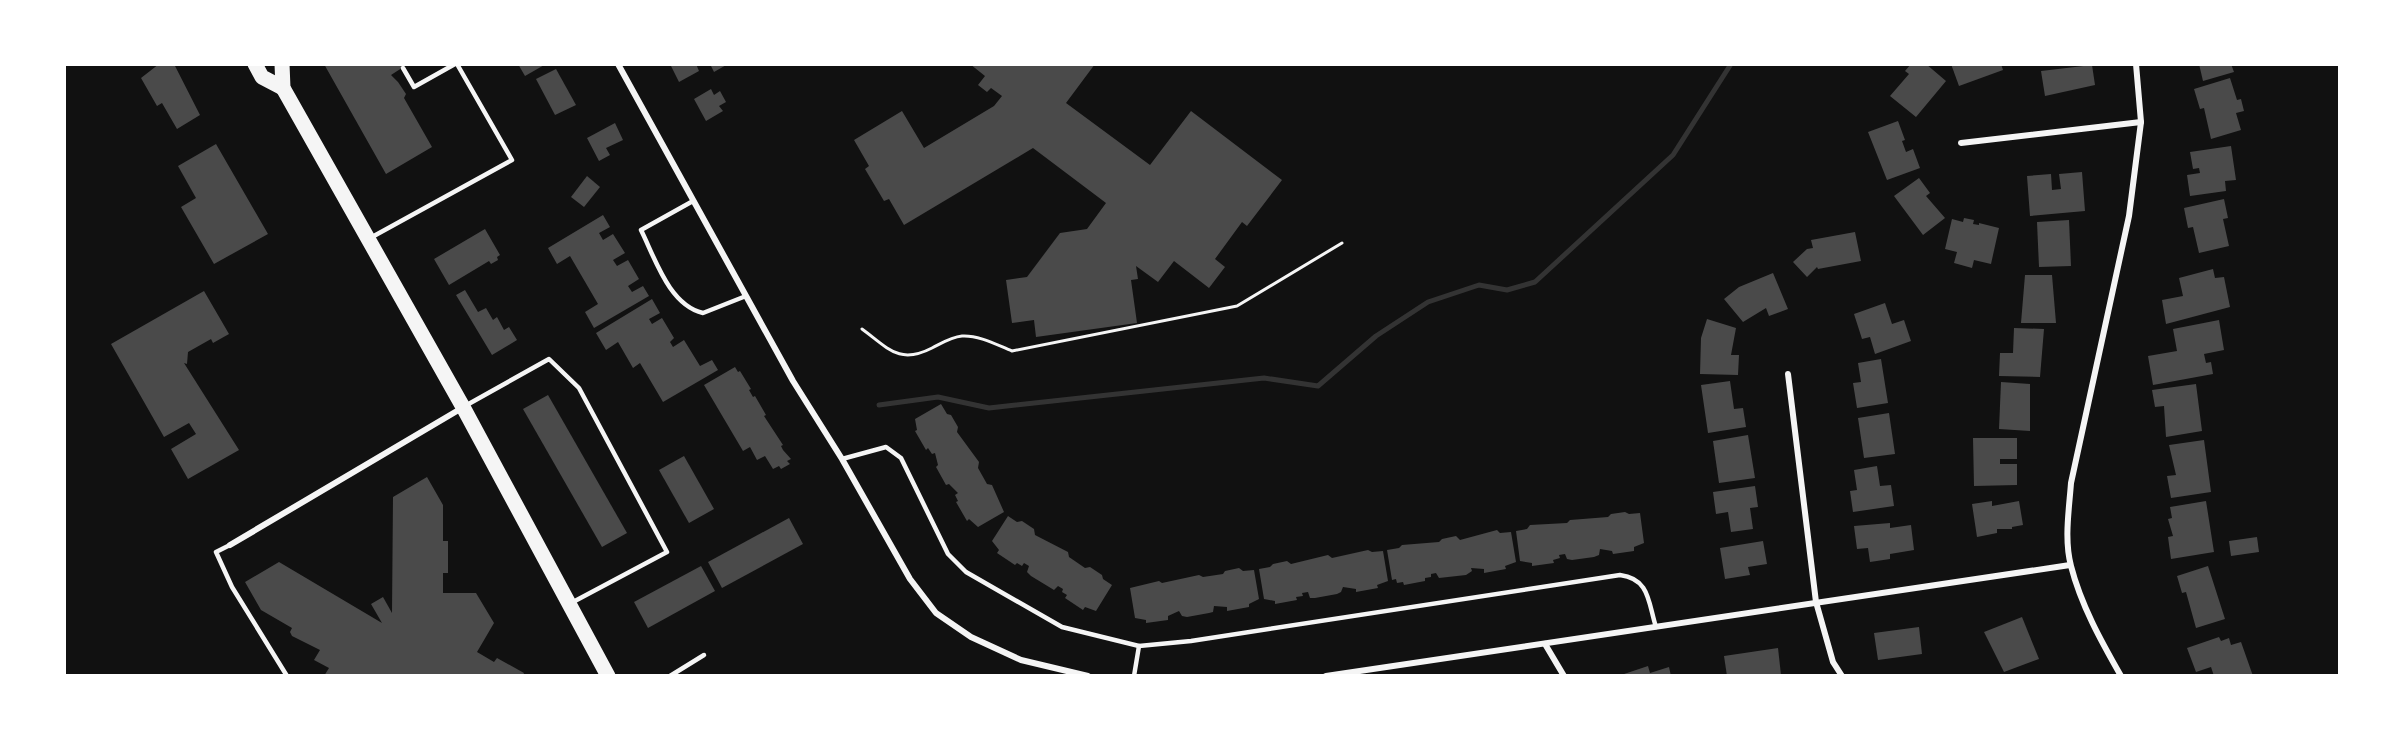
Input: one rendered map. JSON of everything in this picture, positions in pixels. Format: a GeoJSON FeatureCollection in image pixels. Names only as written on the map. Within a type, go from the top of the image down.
{"type":"FeatureCollection","features":[{"type":"Feature","properties":{"kind":"main road"},"geometry":{"type":"LineString","coordinates":[[255,64],[262,77],[283,88]]}},
{"type":"Feature","properties":{"kind":"main road"},"geometry":{"type":"LineString","coordinates":[[282,64],[283,88],[463,407],[608,675]]}},
{"type":"Feature","properties":{"kind":"street"},"geometry":{"type":"LineString","coordinates":[[618,64],[746,296],[910,579],[936,613],[971,637],[1021,660],[1088,675]]}},
{"type":"Feature","properties":{"kind":"street"},"geometry":{"type":"LineString","coordinates":[[2121,675],[2098,636],[2070,565],[2068,522],[2071,483],[2129,216],[2141,122],[2136,64]]}},
{"type":"Feature","properties":{"kind":"street"},"geometry":{"type":"LineString","coordinates":[[1961,143],[2141,122]]}},
{"type":"Feature","properties":{"kind":"street"},"geometry":{"type":"LineString","coordinates":[[1788,374],[1816,602],[1833,662],[1842,675]]}},
{"type":"Feature","properties":{"kind":"street"},"geometry":{"type":"LineString","coordinates":[[230,545],[463,407]]}},
{"type":"Feature","properties":{"kind":"street"},"geometry":{"type":"LineString","coordinates":[[1326,675],[2070,565]]}},
{"type":"Feature","properties":{"kind":"street"},"geometry":{"type":"LineString","coordinates":[[1545,644],[1564,675]]}},
{"type":"Feature","properties":{"kind":"lane"},"geometry":{"type":"LineString","coordinates":[[368,239],[512,160],[456,64],[414,87],[403,68]]}},
{"type":"Feature","properties":{"kind":"lane"},"geometry":{"type":"LineString","coordinates":[[693,201],[641,230],[676,296],[685,306],[703,312],[746,296]]}},
{"type":"Feature","properties":{"kind":"lane"},"geometry":{"type":"LineString","coordinates":[[463,407],[549,359],[579,388],[667,552],[571,603]]}},
{"type":"Feature","properties":{"kind":"lane"},"geometry":{"type":"LineString","coordinates":[[842,459],[886,447],[901,458],[948,554],[966,572],[1062,627],[1139,645],[1191,641],[1620,575],[1634,577],[1644,586],[1656,627]]}},
{"type":"Feature","properties":{"kind":"lane"},"geometry":{"type":"LineString","coordinates":[[230,545],[216,552],[232,587],[287,675]]}},
{"type":"Feature","properties":{"kind":"lane"},"geometry":{"type":"LineString","coordinates":[[1134,675],[1139,645]]}},
{"type":"Feature","properties":{"kind":"lane"},"geometry":{"type":"LineString","coordinates":[[670,675],[704,655]]}},
{"type":"Feature","properties":{"kind":"path"},"geometry":{"type":"LineString","coordinates":[[862,329],[897,354],[907,357],[963,336],[976,337],[1012,351],[1238,306],[1342,243]]}},
{"type":"Feature","properties":{"kind":"building"},"geometry":{"type":"Polygon","coordinates":[[[159,64],[174,64],[200,115],[177,129],[162,103],[157,106],[141,78],[159,64]]]}},
{"type":"Feature","properties":{"kind":"building"},"geometry":{"type":"Polygon","coordinates":[[[324,64],[408,64],[391,75],[406,94],[404,98],[432,147],[386,174],[324,64]]]}},
{"type":"Feature","properties":{"kind":"building"},"geometry":{"type":"Polygon","coordinates":[[[518,64],[546,64],[525,76],[518,64]]]}},
{"type":"Feature","properties":{"kind":"building"},"geometry":{"type":"Polygon","coordinates":[[[670,64],[696,64],[699,71],[679,82],[670,64]]]}},
{"type":"Feature","properties":{"kind":"building"},"geometry":{"type":"Polygon","coordinates":[[[710,64],[728,64],[714,72],[710,64]]]}},
{"type":"Feature","properties":{"kind":"building"},"geometry":{"type":"Polygon","coordinates":[[[970,64],[1095,64],[1066,103],[1150,165],[1191,111],[1282,180],[1247,226],[1242,222],[1215,259],[1225,267],[1209,288],[1174,261],[1158,282],[1136,266],[1138,279],[1131,280],[1137,323],[1036,337],[1034,320],[1012,323],[1006,280],[1027,277],[1060,233],[1087,229],[1106,203],[1033,148],[904,225],[889,199],[884,201],[865,169],[869,166],[854,140],[902,111],[924,148],[994,106],[1002,96],[991,88],[987,92],[978,85],[985,76],[970,64]]]}},
{"type":"Feature","properties":{"kind":"building"},"geometry":{"type":"Polygon","coordinates":[[[1911,64],[1926,64],[1946,81],[1916,117],[1890,96],[1909,74],[1905,71],[1911,64]]]}},
{"type":"Feature","properties":{"kind":"building"},"geometry":{"type":"Polygon","coordinates":[[[1951,64],[2001,64],[2003,70],[1959,86],[1951,64]]]}},
{"type":"Feature","properties":{"kind":"building"},"geometry":{"type":"Polygon","coordinates":[[[2199,64],[2231,64],[2234,72],[2203,81],[2199,64]]]}},
{"type":"Feature","properties":{"kind":"building"},"geometry":{"type":"Polygon","coordinates":[[[2092,65],[2095,85],[2045,96],[2041,71],[2092,65]]]}},
{"type":"Feature","properties":{"kind":"building"},"geometry":{"type":"Polygon","coordinates":[[[556,69],[576,105],[555,115],[536,79],[556,69]]]}},
{"type":"Feature","properties":{"kind":"building"},"geometry":{"type":"Polygon","coordinates":[[[2230,78],[2237,100],[2241,99],[2244,111],[2236,113],[2241,130],[2211,139],[2204,108],[2200,109],[2194,89],[2230,78]]]}},
{"type":"Feature","properties":{"kind":"building"},"geometry":{"type":"Polygon","coordinates":[[[711,89],[714,95],[720,91],[726,102],[719,106],[723,111],[706,121],[694,99],[711,89]]]}},
{"type":"Feature","properties":{"kind":"building"},"geometry":{"type":"Polygon","coordinates":[[[1898,121],[1905,140],[1902,141],[1906,152],[1913,149],[1920,168],[1887,180],[1868,132],[1898,121]]]}},
{"type":"Feature","properties":{"kind":"building"},"geometry":{"type":"Polygon","coordinates":[[[615,123],[623,140],[606,148],[610,155],[599,161],[587,138],[615,123]]]}},
{"type":"Feature","properties":{"kind":"building"},"geometry":{"type":"Polygon","coordinates":[[[216,144],[268,234],[214,264],[181,207],[196,198],[178,166],[216,144]]]}},
{"type":"Feature","properties":{"kind":"building"},"geometry":{"type":"Polygon","coordinates":[[[2231,146],[2236,180],[2225,181],[2226,191],[2190,196],[2187,175],[2200,173],[2199,168],[2193,169],[2190,152],[2231,146]]]}},
{"type":"Feature","properties":{"kind":"building"},"geometry":{"type":"Polygon","coordinates":[[[2082,172],[2085,211],[2030,216],[2027,176],[2051,174],[2052,190],[2061,189],[2059,174],[2082,172]]]}},
{"type":"Feature","properties":{"kind":"building"},"geometry":{"type":"Polygon","coordinates":[[[587,176],[600,187],[584,207],[571,197],[587,176]]]}},
{"type":"Feature","properties":{"kind":"building"},"geometry":{"type":"Polygon","coordinates":[[[1919,178],[1930,193],[1926,196],[1945,218],[1923,235],[1894,196],[1919,178]]]}},
{"type":"Feature","properties":{"kind":"building"},"geometry":{"type":"Polygon","coordinates":[[[2224,199],[2228,218],[2223,219],[2229,246],[2199,253],[2193,227],[2188,228],[2184,208],[2224,199]]]}},
{"type":"Feature","properties":{"kind":"building"},"geometry":{"type":"Polygon","coordinates":[[[603,215],[610,227],[599,233],[603,240],[613,234],[625,253],[613,260],[617,266],[628,260],[639,279],[628,286],[632,292],[643,286],[649,296],[594,328],[585,312],[598,304],[570,256],[557,264],[548,248],[603,215]]]}},
{"type":"Feature","properties":{"kind":"building"},"geometry":{"type":"Polygon","coordinates":[[[1964,218],[1974,220],[1973,224],[1979,225],[1979,223],[1999,228],[1991,264],[1974,260],[1972,268],[1954,263],[1957,252],[1945,249],[1952,219],[1963,222],[1964,218]]]}},
{"type":"Feature","properties":{"kind":"building"},"geometry":{"type":"Polygon","coordinates":[[[2069,220],[2071,266],[2039,267],[2037,222],[2069,220]]]}},
{"type":"Feature","properties":{"kind":"building"},"geometry":{"type":"Polygon","coordinates":[[[485,229],[500,255],[497,257],[498,260],[491,264],[489,261],[449,285],[434,259],[485,229]]]}},
{"type":"Feature","properties":{"kind":"building"},"geometry":{"type":"Polygon","coordinates":[[[1855,232],[1861,261],[1818,269],[1817,267],[1807,277],[1793,262],[1807,249],[1813,248],[1811,240],[1855,232]]]}},
{"type":"Feature","properties":{"kind":"building"},"geometry":{"type":"Polygon","coordinates":[[[2213,269],[2215,278],[2224,277],[2230,307],[2166,324],[2162,300],[2183,296],[2179,278],[2213,269]]]}},
{"type":"Feature","properties":{"kind":"building"},"geometry":{"type":"Polygon","coordinates":[[[1773,273],[1788,309],[1769,316],[1766,308],[1743,322],[1724,299],[1739,287],[1773,273]]]}},
{"type":"Feature","properties":{"kind":"building"},"geometry":{"type":"Polygon","coordinates":[[[2025,275],[2052,275],[2056,323],[2021,323],[2025,275]]]}},
{"type":"Feature","properties":{"kind":"building"},"geometry":{"type":"Polygon","coordinates":[[[465,290],[478,312],[486,308],[493,320],[497,317],[504,330],[509,327],[517,340],[492,355],[456,295],[465,290]]]}},
{"type":"Feature","properties":{"kind":"building"},"geometry":{"type":"Polygon","coordinates":[[[204,291],[229,334],[213,343],[211,339],[188,352],[187,364],[184,363],[239,450],[188,479],[171,449],[196,434],[189,423],[164,437],[111,344],[204,291]]]}},
{"type":"Feature","properties":{"kind":"building"},"geometry":{"type":"Polygon","coordinates":[[[652,299],[660,313],[649,319],[652,324],[662,318],[674,338],[670,342],[673,347],[684,340],[700,366],[712,360],[718,370],[663,402],[640,363],[633,368],[618,342],[606,350],[596,333],[652,299]]]}},
{"type":"Feature","properties":{"kind":"building"},"geometry":{"type":"Polygon","coordinates":[[[1885,303],[1892,324],[1904,320],[1911,341],[1875,354],[1870,337],[1862,339],[1854,314],[1885,303]]]}},
{"type":"Feature","properties":{"kind":"building"},"geometry":{"type":"Polygon","coordinates":[[[1707,319],[1736,328],[1731,355],[1739,355],[1738,375],[1700,374],[1701,338],[1707,319]]]}},
{"type":"Feature","properties":{"kind":"building"},"geometry":{"type":"Polygon","coordinates":[[[2219,320],[2224,350],[2204,354],[2206,363],[2211,362],[2213,374],[2153,385],[2148,356],[2177,351],[2173,329],[2219,320]]]}},
{"type":"Feature","properties":{"kind":"building"},"geometry":{"type":"Polygon","coordinates":[[[2014,328],[2044,329],[2040,377],[1999,376],[2000,353],[2013,353],[2014,328]]]}},
{"type":"Feature","properties":{"kind":"building"},"geometry":{"type":"Polygon","coordinates":[[[1881,359],[1888,403],[1857,408],[1853,383],[1861,382],[1858,363],[1881,359]]]}},
{"type":"Feature","properties":{"kind":"building"},"geometry":{"type":"Polygon","coordinates":[[[735,367],[751,389],[749,390],[753,397],[755,396],[766,415],[764,416],[783,445],[781,446],[783,450],[791,459],[787,461],[790,464],[781,469],[779,466],[773,469],[765,456],[757,460],[750,447],[743,451],[704,385],[735,367]]]}},
{"type":"Feature","properties":{"kind":"building"},"geometry":{"type":"Polygon","coordinates":[[[1730,381],[1734,409],[1743,408],[1746,427],[1708,433],[1701,385],[1730,381]]]}},
{"type":"Feature","properties":{"kind":"building"},"geometry":{"type":"Polygon","coordinates":[[[2001,382],[2030,384],[2030,431],[1999,429],[2001,382]]]}},
{"type":"Feature","properties":{"kind":"building"},"geometry":{"type":"Polygon","coordinates":[[[2196,384],[2202,431],[2166,437],[2164,406],[2155,407],[2152,390],[2196,384]]]}},
{"type":"Feature","properties":{"kind":"building"},"geometry":{"type":"Polygon","coordinates":[[[548,395],[627,533],[602,547],[523,409],[548,395]]]}},
{"type":"Feature","properties":{"kind":"building"},"geometry":{"type":"Polygon","coordinates":[[[941,404],[947,414],[951,415],[958,427],[957,432],[979,462],[978,468],[987,484],[992,485],[1004,512],[978,527],[969,519],[967,521],[956,502],[958,501],[955,495],[958,493],[949,484],[946,485],[936,467],[938,465],[935,453],[932,454],[928,448],[926,450],[915,431],[917,430],[915,419],[941,404]]]}},
{"type":"Feature","properties":{"kind":"building"},"geometry":{"type":"Polygon","coordinates":[[[1889,413],[1895,454],[1864,458],[1858,418],[1889,413]]]}},
{"type":"Feature","properties":{"kind":"building"},"geometry":{"type":"Polygon","coordinates":[[[1748,435],[1755,478],[1719,483],[1713,441],[1748,435]]]}},
{"type":"Feature","properties":{"kind":"building"},"geometry":{"type":"Polygon","coordinates":[[[1973,438],[2017,438],[2017,459],[2000,459],[2000,464],[2017,464],[2017,485],[1974,486],[1973,438]]]}},
{"type":"Feature","properties":{"kind":"building"},"geometry":{"type":"Polygon","coordinates":[[[2204,440],[2211,492],[2171,498],[2167,476],[2176,475],[2169,445],[2204,440]]]}},
{"type":"Feature","properties":{"kind":"building"},"geometry":{"type":"Polygon","coordinates":[[[684,456],[714,509],[689,523],[659,470],[684,456]]]}},
{"type":"Feature","properties":{"kind":"building"},"geometry":{"type":"Polygon","coordinates":[[[1877,466],[1880,486],[1891,485],[1894,506],[1853,512],[1850,491],[1857,490],[1854,470],[1877,466]]]}},
{"type":"Feature","properties":{"kind":"building"},"geometry":{"type":"Polygon","coordinates":[[[427,477],[443,505],[443,541],[448,541],[448,573],[443,573],[443,593],[476,593],[494,623],[477,652],[494,662],[497,658],[524,673],[523,676],[324,676],[329,668],[314,660],[320,650],[292,636],[290,632],[292,628],[261,610],[245,582],[279,562],[382,623],[371,604],[383,597],[392,613],[393,497],[427,477]]]}},
{"type":"Feature","properties":{"kind":"building"},"geometry":{"type":"Polygon","coordinates":[[[1755,486],[1758,507],[1750,508],[1753,529],[1731,532],[1728,512],[1716,514],[1713,492],[1755,486]]]}},
{"type":"Feature","properties":{"kind":"building"},"geometry":{"type":"Polygon","coordinates":[[[1992,501],[1992,506],[2019,501],[2023,525],[2012,527],[2012,529],[1997,529],[1997,533],[1977,537],[1972,504],[1992,501]]]}},
{"type":"Feature","properties":{"kind":"building"},"geometry":{"type":"Polygon","coordinates":[[[2206,501],[2214,552],[2171,559],[2168,537],[2173,536],[2168,519],[2172,518],[2170,507],[2206,501]]]}},
{"type":"Feature","properties":{"kind":"building"},"geometry":{"type":"Polygon","coordinates":[[[1640,513],[1644,543],[1634,547],[1634,551],[1613,554],[1612,551],[1600,549],[1599,555],[1594,557],[1572,560],[1567,559],[1565,554],[1559,555],[1560,558],[1553,560],[1554,563],[1532,566],[1532,563],[1520,561],[1516,531],[1527,529],[1530,525],[1567,523],[1570,520],[1608,517],[1611,514],[1640,513]]]}},
{"type":"Feature","properties":{"kind":"building"},"geometry":{"type":"Polygon","coordinates":[[[1008,516],[1017,522],[1022,521],[1034,529],[1035,535],[1068,552],[1069,557],[1085,568],[1090,567],[1112,585],[1096,611],[1085,607],[1083,610],[1065,598],[1067,595],[1062,592],[1063,589],[1058,586],[1054,590],[1031,576],[1027,572],[1029,566],[1024,563],[1022,566],[1017,563],[1015,565],[997,553],[999,550],[992,541],[1008,516]]]}},
{"type":"Feature","properties":{"kind":"building"},"geometry":{"type":"Polygon","coordinates":[[[789,518],[803,544],[722,588],[708,562],[789,518]]]}},
{"type":"Feature","properties":{"kind":"building"},"geometry":{"type":"Polygon","coordinates":[[[1890,523],[1890,528],[1911,525],[1914,550],[1890,554],[1890,559],[1870,562],[1868,548],[1857,549],[1854,526],[1890,523]]]}},
{"type":"Feature","properties":{"kind":"building"},"geometry":{"type":"Polygon","coordinates":[[[1497,530],[1500,533],[1511,532],[1516,562],[1505,566],[1506,569],[1484,573],[1484,569],[1471,568],[1472,571],[1466,575],[1439,578],[1436,573],[1425,578],[1425,581],[1404,585],[1403,582],[1397,583],[1396,579],[1392,580],[1387,550],[1399,548],[1402,545],[1439,542],[1442,539],[1456,536],[1460,540],[1497,530]]]}},
{"type":"Feature","properties":{"kind":"building"},"geometry":{"type":"Polygon","coordinates":[[[2257,537],[2259,552],[2231,556],[2229,541],[2257,537]]]}},
{"type":"Feature","properties":{"kind":"building"},"geometry":{"type":"Polygon","coordinates":[[[1763,541],[1767,564],[1748,567],[1750,575],[1725,579],[1720,548],[1763,541]]]}},
{"type":"Feature","properties":{"kind":"building"},"geometry":{"type":"Polygon","coordinates":[[[1368,550],[1383,551],[1388,581],[1377,585],[1378,588],[1356,592],[1356,589],[1343,587],[1337,594],[1315,598],[1310,598],[1308,592],[1296,597],[1297,600],[1275,604],[1275,601],[1264,599],[1259,569],[1287,561],[1291,564],[1328,555],[1332,558],[1368,550]]]}},
{"type":"Feature","properties":{"kind":"building"},"geometry":{"type":"Polygon","coordinates":[[[701,566],[715,591],[648,628],[634,602],[701,566]]]}},
{"type":"Feature","properties":{"kind":"building"},"geometry":{"type":"Polygon","coordinates":[[[2208,566],[2225,619],[2196,628],[2186,592],[2182,593],[2177,576],[2208,566]]]}},
{"type":"Feature","properties":{"kind":"building"},"geometry":{"type":"Polygon","coordinates":[[[1239,568],[1243,571],[1254,570],[1259,599],[1249,604],[1249,607],[1227,611],[1227,607],[1214,606],[1213,612],[1187,617],[1182,616],[1179,611],[1168,616],[1168,620],[1146,623],[1146,620],[1135,618],[1130,588],[1159,581],[1162,583],[1199,575],[1203,577],[1223,574],[1225,571],[1239,568]]]}},
{"type":"Feature","properties":{"kind":"building"},"geometry":{"type":"Polygon","coordinates":[[[2022,617],[2039,659],[2004,672],[1984,632],[2022,617]]]}},
{"type":"Feature","properties":{"kind":"building"},"geometry":{"type":"Polygon","coordinates":[[[1919,627],[1922,654],[1878,660],[1874,633],[1919,627]]]}},
{"type":"Feature","properties":{"kind":"building"},"geometry":{"type":"Polygon","coordinates":[[[2219,637],[2221,641],[2229,638],[2231,645],[2241,642],[2253,676],[2214,676],[2211,667],[2196,672],[2187,648],[2219,637]]]}},
{"type":"Feature","properties":{"kind":"building"},"geometry":{"type":"Polygon","coordinates":[[[1778,648],[1781,675],[1727,676],[1724,656],[1778,648]]]}},
{"type":"Feature","properties":{"kind":"building"},"geometry":{"type":"Polygon","coordinates":[[[1648,666],[1650,673],[1669,667],[1671,676],[1618,676],[1648,666]]]}},
{"type":"Feature","properties":{"kind":"waterway"},"geometry":{"type":"LineString","coordinates":[[879,405],[938,397],[989,408],[1264,378],[1318,386],[1376,336],[1428,302],[1479,285],[1507,290],[1535,282],[1673,155],[1731,64]]}}]}
